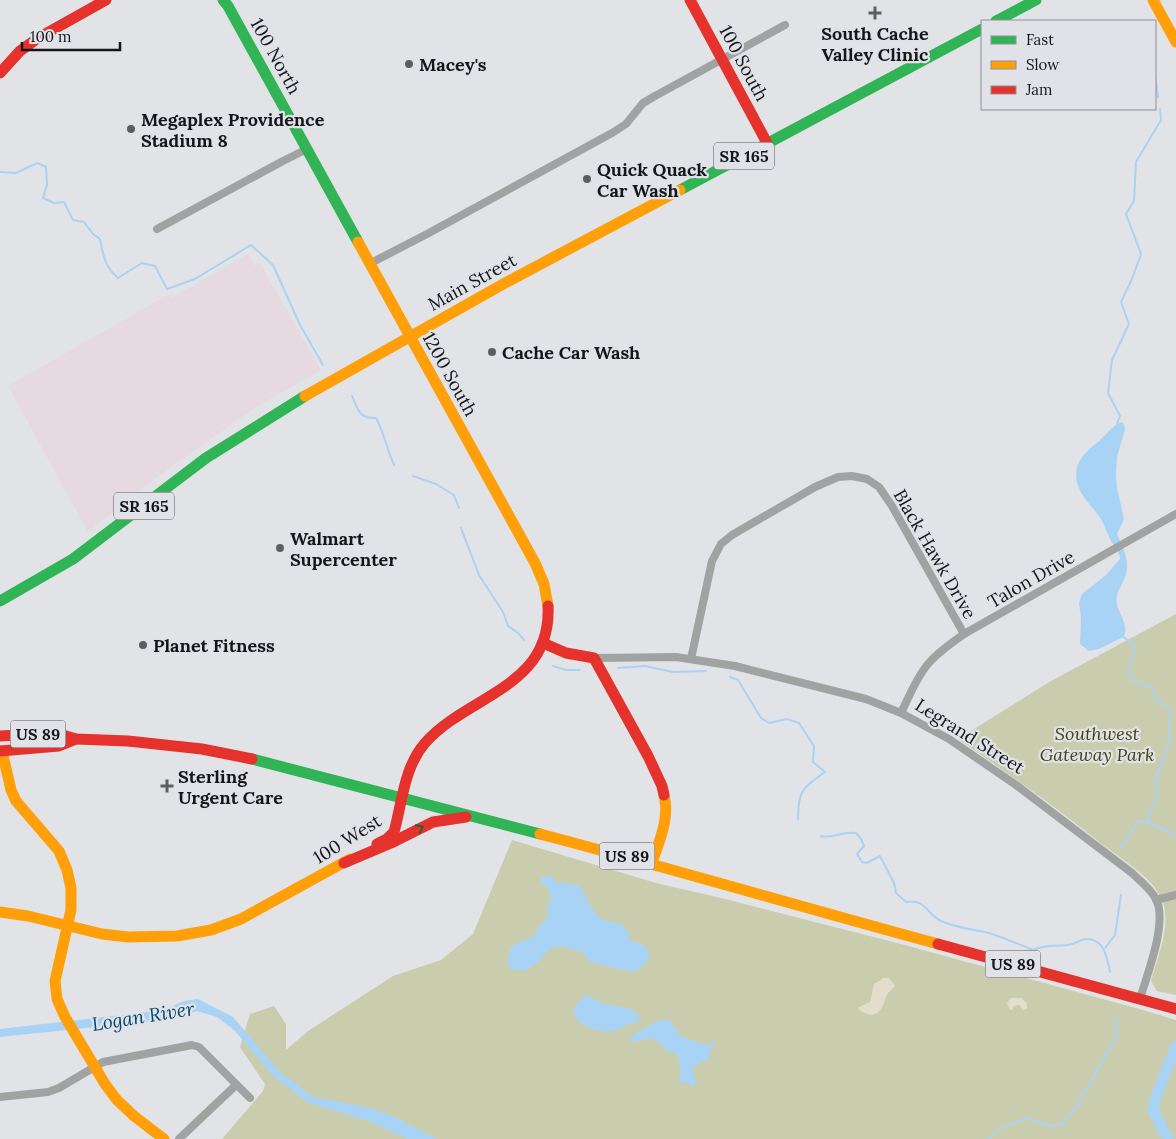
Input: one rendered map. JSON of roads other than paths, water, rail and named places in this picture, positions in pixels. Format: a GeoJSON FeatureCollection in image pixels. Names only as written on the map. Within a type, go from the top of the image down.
{"type":"FeatureCollection","features":[{"type":"Feature","properties":{"kind":"main road"},"geometry":{"type":"LineString","coordinates":[[0,73],[20,51],[38,38],[106,0]]}},
{"type":"Feature","properties":{"kind":"main road","name":"100 South"},"geometry":{"type":"LineString","coordinates":[[690,0],[767,143]]}},
{"type":"Feature","properties":{"kind":"main road"},"geometry":{"type":"LineString","coordinates":[[998,20],[1036,0]]}},
{"type":"Feature","properties":{"kind":"main road"},"geometry":{"type":"LineString","coordinates":[[1153,0],[1176,42]]}},
{"type":"Feature","properties":{"kind":"main road","name":"100 North"},"geometry":{"type":"LineString","coordinates":[[226,2],[307,149]]}},
{"type":"Feature","properties":{"kind":"main road","name":"Main Street"},"geometry":{"type":"LineString","coordinates":[[0,602],[73,559],[214,453],[286,407],[505,283],[981,29]]}},
{"type":"Feature","properties":{"kind":"main road","name":"1200 South"},"geometry":{"type":"LineString","coordinates":[[307,149],[535,563]]}},
{"type":"Feature","properties":{"kind":"main road","name":"100 West"},"geometry":{"type":"LineString","coordinates":[[0,912],[28,916],[102,934],[128,937],[177,936],[211,930],[241,919],[387,839],[394,832],[413,759],[424,744],[437,731],[455,718],[506,688],[519,677],[532,663],[543,643],[549,606],[544,585],[535,563]]}},
{"type":"Feature","properties":{"kind":"main road","name":"Legrand Street"},"geometry":{"type":"LineString","coordinates":[[543,643],[566,653],[594,658]]}},
{"type":"Feature","properties":{"kind":"main road"},"geometry":{"type":"LineString","coordinates":[[594,658],[648,756],[662,786],[666,806],[665,824],[652,863]]}},
{"type":"Feature","properties":{"kind":"main road","name":"US 89"},"geometry":{"type":"LineString","coordinates":[[0,736],[56,733],[76,739],[128,740],[202,749],[258,760],[652,863],[778,901],[1176,1009]]}},
{"type":"Feature","properties":{"kind":"main road","name":"US 89"},"geometry":{"type":"LineString","coordinates":[[1,751],[59,746],[76,739]]}},
{"type":"Feature","properties":{"kind":"main road"},"geometry":{"type":"LineString","coordinates":[[1,751],[16,802],[59,851],[67,870],[72,900],[55,981],[57,999],[75,1035],[117,1100],[164,1139]]}},
{"type":"Feature","properties":{"kind":"main road"},"geometry":{"type":"LineString","coordinates":[[344,863],[391,843],[433,822],[472,816]]}},
{"type":"Feature","properties":{"kind":"street"},"geometry":{"type":"LineString","coordinates":[[370,264],[612,133],[626,124],[643,103],[785,25]]}},
{"type":"Feature","properties":{"kind":"street"},"geometry":{"type":"LineString","coordinates":[[157,229],[307,149]]}},
{"type":"Feature","properties":{"kind":"street","name":"Black Hawk Drive"},"geometry":{"type":"LineString","coordinates":[[691,659],[712,561],[722,544],[741,528],[815,487],[838,477],[852,476],[867,479],[879,487],[892,506],[964,634]]}},
{"type":"Feature","properties":{"kind":"street","name":"Talon Drive"},"geometry":{"type":"LineString","coordinates":[[902,713],[919,677],[928,664],[943,649],[964,634],[1176,514]]}},
{"type":"Feature","properties":{"kind":"street","name":"Legrand Street"},"geometry":{"type":"LineString","coordinates":[[594,658],[676,656],[735,666],[866,699],[902,713],[949,739],[1016,786],[1132,874],[1146,886],[1156,900]]}},
{"type":"Feature","properties":{"kind":"street"},"geometry":{"type":"LineString","coordinates":[[1140,999],[1159,934],[1160,918],[1156,900],[1176,895]]}},
{"type":"Feature","properties":{"kind":"street"},"geometry":{"type":"LineString","coordinates":[[0,1097],[48,1092],[59,1088],[103,1062],[192,1045],[199,1048],[250,1098]]}},
{"type":"Feature","properties":{"kind":"street"},"geometry":{"type":"LineString","coordinates":[[179,1139],[236,1085]]}},
{"type":"Feature","properties":{"kind":"water"},"geometry":{"type":"Polygon","coordinates":[[[1121,422],[1124,424],[1125,429],[1117,457],[1116,475],[1124,519],[1117,534],[1125,555],[1127,568],[1117,594],[1117,604],[1125,625],[1125,633],[1123,637],[1099,649],[1089,651],[1080,644],[1081,618],[1079,603],[1082,594],[1106,575],[1120,559],[1119,553],[1111,542],[1100,518],[1080,491],[1076,475],[1077,468],[1084,454],[1121,422]]]}},
{"type":"Feature","properties":{"kind":"water"},"geometry":{"type":"Polygon","coordinates":[[[551,876],[556,882],[580,885],[598,916],[607,921],[622,925],[626,928],[629,940],[641,944],[648,949],[649,959],[642,967],[635,971],[627,971],[591,962],[582,952],[560,946],[552,948],[544,954],[540,961],[524,971],[512,969],[507,964],[510,949],[514,945],[532,937],[548,915],[547,908],[551,900],[548,888],[540,881],[541,877],[551,876]]]}},
{"type":"Feature","properties":{"kind":"water"},"geometry":{"type":"Polygon","coordinates":[[[586,995],[605,1004],[628,1008],[637,1013],[639,1020],[636,1024],[632,1022],[622,1028],[610,1031],[596,1030],[583,1025],[575,1016],[573,1008],[586,995]]]}},
{"type":"Feature","properties":{"kind":"water"},"geometry":{"type":"Polygon","coordinates":[[[198,999],[233,1017],[281,1073],[314,1097],[371,1108],[395,1117],[437,1139],[407,1139],[371,1122],[307,1102],[272,1075],[235,1031],[217,1017],[197,1011],[173,1019],[0,1037],[0,1029],[164,1010],[184,1001],[198,999]]]}},
{"type":"Feature","properties":{"kind":"water"},"geometry":{"type":"Polygon","coordinates":[[[669,1019],[680,1036],[708,1046],[712,1042],[716,1043],[710,1051],[710,1058],[694,1066],[692,1070],[695,1076],[695,1087],[685,1082],[680,1083],[680,1066],[676,1054],[666,1050],[654,1038],[630,1042],[630,1038],[648,1026],[658,1021],[669,1019]]]}},
{"type":"Feature","properties":{"kind":"waterway"},"geometry":{"type":"LineString","coordinates":[[1156,82],[1158,97]]}},
{"type":"Feature","properties":{"kind":"waterway"},"geometry":{"type":"LineString","coordinates":[[1117,424],[1120,416],[1108,393],[1112,360],[1129,324],[1121,302],[1141,254],[1126,214],[1134,201],[1136,162],[1161,120],[1160,109]]}},
{"type":"Feature","properties":{"kind":"waterway"},"geometry":{"type":"LineString","coordinates":[[0,172],[16,173],[37,163],[46,167],[47,185],[43,198],[54,203],[64,202],[73,220],[84,222],[93,234],[100,239],[107,265],[118,278],[142,263],[155,266],[167,289],[195,279],[251,245],[273,265],[300,325],[323,365]]}},
{"type":"Feature","properties":{"kind":"waterway"},"geometry":{"type":"LineString","coordinates":[[352,396],[362,415],[376,418],[394,465]]}},
{"type":"Feature","properties":{"kind":"waterway"},"geometry":{"type":"LineString","coordinates":[[413,476],[436,484],[454,495],[459,508]]}},
{"type":"Feature","properties":{"kind":"waterway"},"geometry":{"type":"LineString","coordinates":[[461,528],[479,575],[503,612],[508,626],[524,640]]}},
{"type":"Feature","properties":{"kind":"waterway"},"geometry":{"type":"LineString","coordinates":[[1120,847],[1138,821],[1148,822],[1149,811],[1157,799],[1156,776],[1168,748],[1170,709],[1156,699],[1153,688],[1132,680],[1129,671],[1135,646],[1121,635]]}},
{"type":"Feature","properties":{"kind":"waterway"},"geometry":{"type":"LineString","coordinates":[[553,666],[566,670],[580,670]]}},
{"type":"Feature","properties":{"kind":"waterway"},"geometry":{"type":"LineString","coordinates":[[618,668],[645,666],[673,672],[706,671]]}},
{"type":"Feature","properties":{"kind":"waterway"},"geometry":{"type":"LineString","coordinates":[[730,677],[738,680],[761,718],[769,723],[787,719],[799,723],[814,746],[813,762],[825,772],[811,782],[800,796],[798,819]]}},
{"type":"Feature","properties":{"kind":"waterway"},"geometry":{"type":"LineString","coordinates":[[1148,822],[1172,833],[1174,838]]}},
{"type":"Feature","properties":{"kind":"waterway"},"geometry":{"type":"LineString","coordinates":[[821,836],[830,837],[846,833],[856,833],[864,846],[857,854],[862,862],[867,863],[880,856],[894,883],[896,893],[906,902],[922,905],[941,921],[989,933],[1033,950],[1047,946],[1068,945],[1085,939],[1093,940],[1098,942],[1104,951],[1110,972]]}},
{"type":"Feature","properties":{"kind":"waterway"},"geometry":{"type":"LineString","coordinates":[[1105,948],[1115,935],[1121,895]]}},
{"type":"Feature","properties":{"kind":"waterway"},"geometry":{"type":"LineString","coordinates":[[988,1139],[1002,1128],[1026,1118],[1050,1126],[1062,1124],[1077,1106],[1116,1037],[1116,1017]]}},
{"type":"Feature","properties":{"kind":"waterway","name":"Logan River"},"geometry":{"type":"LineString","coordinates":[[1168,1139],[1153,1110],[1155,1099],[1176,1046]]}},
{"type":"Feature","properties":{"kind":"place","name":"South Cache Valley Clinic"},"geometry":{"type":"Point","coordinates":[875,13]}},
{"type":"Feature","properties":{"kind":"place","name":"Macey's"},"geometry":{"type":"Point","coordinates":[409,64]}},
{"type":"Feature","properties":{"kind":"place","name":"Megaplex Providence Stadium 8"},"geometry":{"type":"Point","coordinates":[131,129]}},
{"type":"Feature","properties":{"kind":"place","name":"Quick Quack Car Wash"},"geometry":{"type":"Point","coordinates":[587,179]}},
{"type":"Feature","properties":{"kind":"place","name":"Cache Car Wash"},"geometry":{"type":"Point","coordinates":[492,352]}},
{"type":"Feature","properties":{"kind":"place","name":"Walmart Supercenter"},"geometry":{"type":"Point","coordinates":[280,548]}},
{"type":"Feature","properties":{"kind":"place","name":"Planet Fitness"},"geometry":{"type":"Point","coordinates":[143,645]}},
{"type":"Feature","properties":{"kind":"place","name":"Sterling Urgent Care"},"geometry":{"type":"Point","coordinates":[167,786]}},
{"type":"Feature","properties":{"kind":"park label","name":"Southwest Gateway Park"},"geometry":{"type":"Point","coordinates":[1097,743]}}]}
